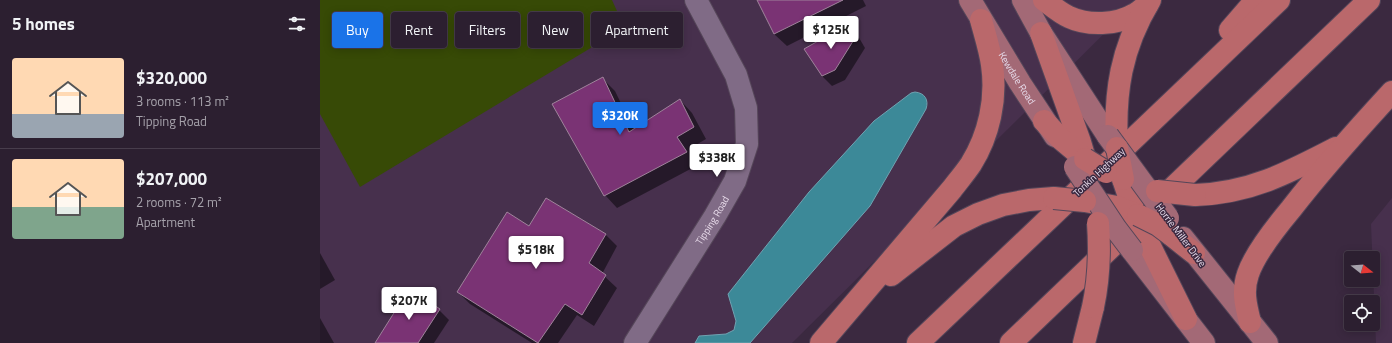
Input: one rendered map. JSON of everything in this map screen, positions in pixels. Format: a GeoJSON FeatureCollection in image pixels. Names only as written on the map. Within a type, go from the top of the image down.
{"type":"FeatureCollection","features":[{"type":"Feature","properties":{"kind":"highway"},"geometry":{"type":"LineString","coordinates":[[1044,0],[1059,12],[1070,18],[1103,23],[1122,20],[1135,14],[1149,2]]}},
{"type":"Feature","properties":{"kind":"highway"},"geometry":{"type":"LineString","coordinates":[[1141,132],[1256,0]]}},
{"type":"Feature","properties":{"kind":"highway","name":"Tonkin Highway"},"geometry":{"type":"LineString","coordinates":[[918,343],[1279,0]]}},
{"type":"Feature","properties":{"kind":"highway"},"geometry":{"type":"LineString","coordinates":[[1011,343],[1369,0]]}},
{"type":"Feature","properties":{"kind":"highway"},"geometry":{"type":"LineString","coordinates":[[1149,2],[1140,16],[1119,76],[1115,119],[1117,148],[1123,179],[1135,214],[1146,257],[1186,319]]}},
{"type":"Feature","properties":{"kind":"highway"},"geometry":{"type":"LineString","coordinates":[[821,343],[971,165],[984,138],[992,110],[992,65],[981,20]]}},
{"type":"Feature","properties":{"kind":"highway"},"geometry":{"type":"LineString","coordinates":[[1041,33],[1076,151],[1096,200],[1099,244],[1097,288],[1084,343]]}},
{"type":"Feature","properties":{"kind":"highway"},"geometry":{"type":"LineString","coordinates":[[1250,322],[1244,289],[1247,275],[1253,262],[1280,222],[1344,144],[1392,92]]}},
{"type":"Feature","properties":{"kind":"highway"},"geometry":{"type":"LineString","coordinates":[[1044,121],[1076,151],[1106,172],[1157,191],[1195,195],[1238,190],[1278,178],[1344,144]]}},
{"type":"Feature","properties":{"kind":"highway"},"geometry":{"type":"LineString","coordinates":[[857,302],[954,226],[978,214],[1003,205],[1018,202],[1054,198],[1096,200],[1135,214],[1173,231],[1194,253]]}},
{"type":"Feature","properties":{"kind":"main road","name":"Kewdale Road"},"geometry":{"type":"LineString","coordinates":[[970,0],[1044,121]]}},
{"type":"Feature","properties":{"kind":"main road"},"geometry":{"type":"LineString","coordinates":[[1023,0],[1041,33]]}},
{"type":"Feature","properties":{"kind":"main road","name":"Horrie Miller Drive"},"geometry":{"type":"LineString","coordinates":[[1041,33],[1173,231]]}},
{"type":"Feature","properties":{"kind":"main road"},"geometry":{"type":"LineString","coordinates":[[1096,200],[1116,229],[1146,257]]}},
{"type":"Feature","properties":{"kind":"main road","name":"Horrie Miller Drive"},"geometry":{"type":"LineString","coordinates":[[1194,253],[1267,343]]}},
{"type":"Feature","properties":{"kind":"main road"},"geometry":{"type":"LineString","coordinates":[[1186,319],[1204,343]]}},
{"type":"Feature","properties":{"kind":"street","name":"Tipping Road"},"geometry":{"type":"LineString","coordinates":[[635,343],[735,182],[747,144],[746,108],[736,75],[696,0]]}},
{"type":"Feature","properties":{"kind":"shaded area"},"geometry":{"type":"Polygon","coordinates":[[[320,0],[1138,0],[792,343],[320,343],[320,0]]]}},
{"type":"Feature","properties":{"kind":"shaded area"},"geometry":{"type":"Polygon","coordinates":[[[1392,198],[1392,343],[1376,343],[1375,331],[1380,331],[1380,295],[1374,295],[1374,287],[1380,287],[1380,251],[1372,251],[1371,224],[1392,198]]]}},
{"type":"Feature","properties":{"kind":"green space"},"geometry":{"type":"Polygon","coordinates":[[[320,0],[612,0],[617,11],[591,12],[591,48],[360,187],[320,114],[320,0]]]}},
{"type":"Feature","properties":{"kind":"water"},"geometry":{"type":"Polygon","coordinates":[[[915,92],[924,95],[927,103],[926,109],[870,206],[750,343],[695,343],[699,336],[726,334],[734,330],[736,321],[728,294],[809,192],[874,121],[911,93],[915,92]]]}},
{"type":"Feature","properties":{"kind":"building"},"geometry":{"type":"Polygon","coordinates":[[[757,0],[843,0],[774,34],[757,0]]]}},
{"type":"Feature","properties":{"kind":"building"},"geometry":{"type":"Polygon","coordinates":[[[848,24],[855,38],[835,70],[822,76],[804,49],[848,24]]]}},
{"type":"Feature","properties":{"kind":"building"},"geometry":{"type":"Polygon","coordinates":[[[603,77],[629,132],[680,99],[694,127],[677,137],[687,152],[604,196],[552,104],[603,77]]]}},
{"type":"Feature","properties":{"kind":"building"},"geometry":{"type":"Polygon","coordinates":[[[546,198],[606,234],[589,263],[606,275],[582,315],[565,304],[538,343],[457,292],[507,212],[529,226],[546,198]]]}},
{"type":"Feature","properties":{"kind":"building"},"geometry":{"type":"Polygon","coordinates":[[[409,289],[440,309],[418,343],[375,343],[409,289]]]}}]}
